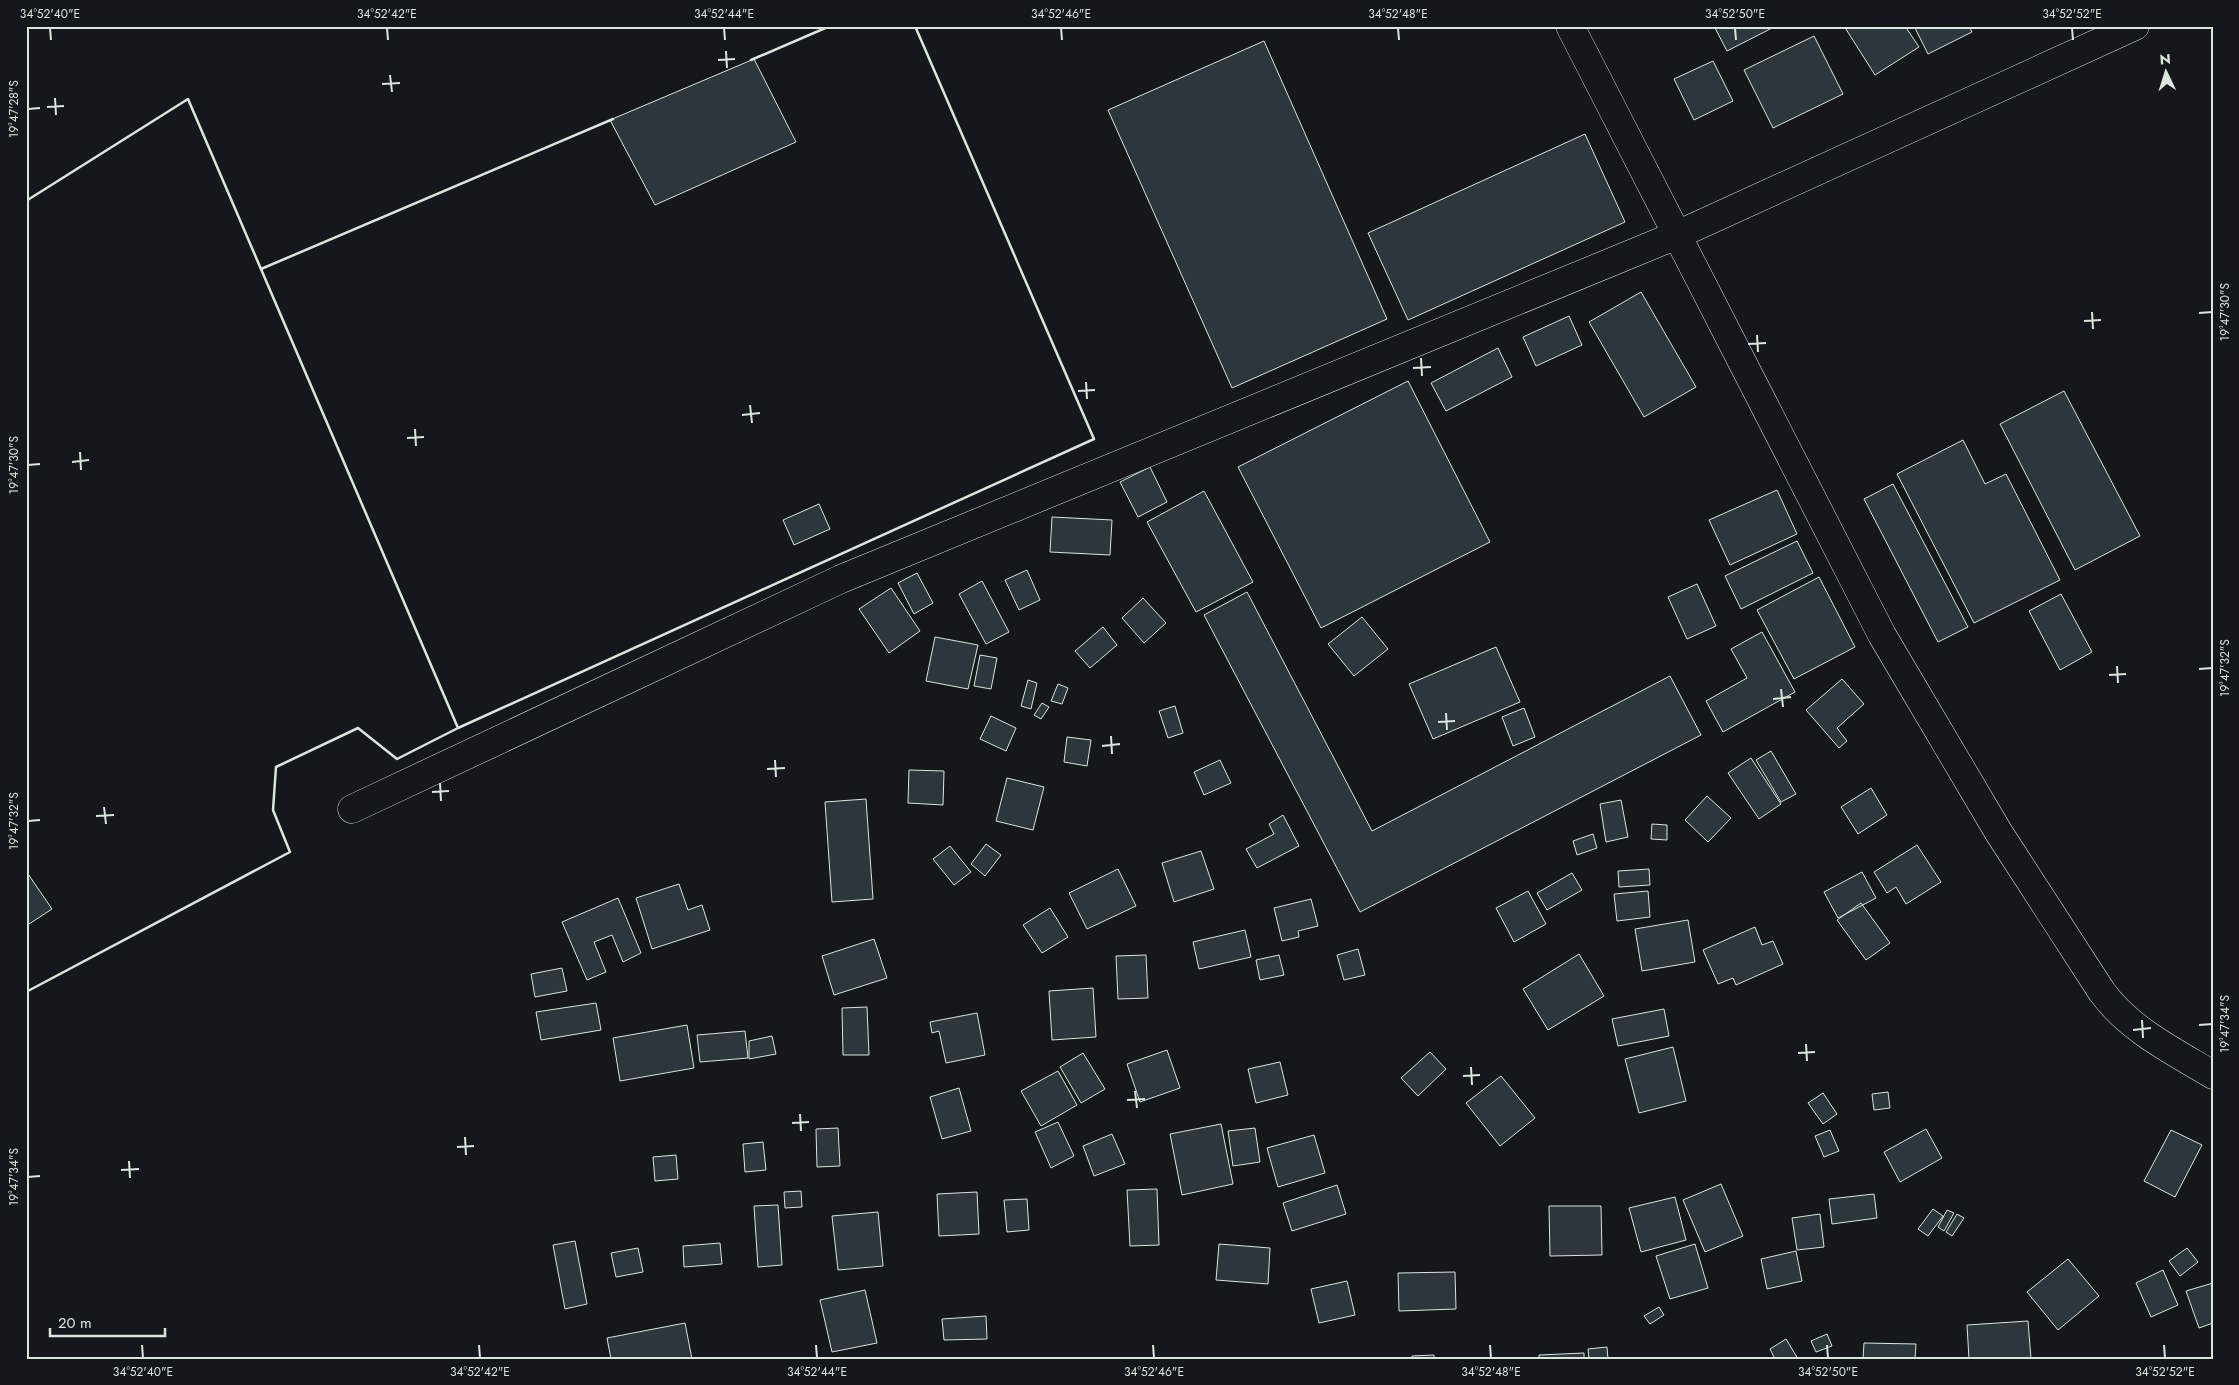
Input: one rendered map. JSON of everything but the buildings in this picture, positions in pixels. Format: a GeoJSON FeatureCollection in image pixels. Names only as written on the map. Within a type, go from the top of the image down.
{"type":"FeatureCollection","features":[{"type":"Feature","properties":{"kind":"street"},"geometry":{"type":"LineString","coordinates":[[1570,26],[1882,635],[1999,833],[2102,992],[2118,1013],[2152,1039],[2213,1074]]}},
{"type":"Feature","properties":{"kind":"street"},"geometry":{"type":"LineString","coordinates":[[352,810],[841,578],[1677,236],[2135,26]]}},
{"type":"Feature","properties":{"kind":"wall"},"geometry":{"type":"LineString","coordinates":[[751,60],[830,26]]}},
{"type":"Feature","properties":{"kind":"wall"},"geometry":{"type":"LineString","coordinates":[[458,728],[1094,439],[915,26]]}},
{"type":"Feature","properties":{"kind":"wall"},"geometry":{"type":"LineString","coordinates":[[26,201],[188,99],[458,728],[397,759],[358,728],[276,767],[273,810],[290,852],[26,992]]}},
{"type":"Feature","properties":{"kind":"wall"},"geometry":{"type":"LineString","coordinates":[[261,269],[613,119]]}}]}
